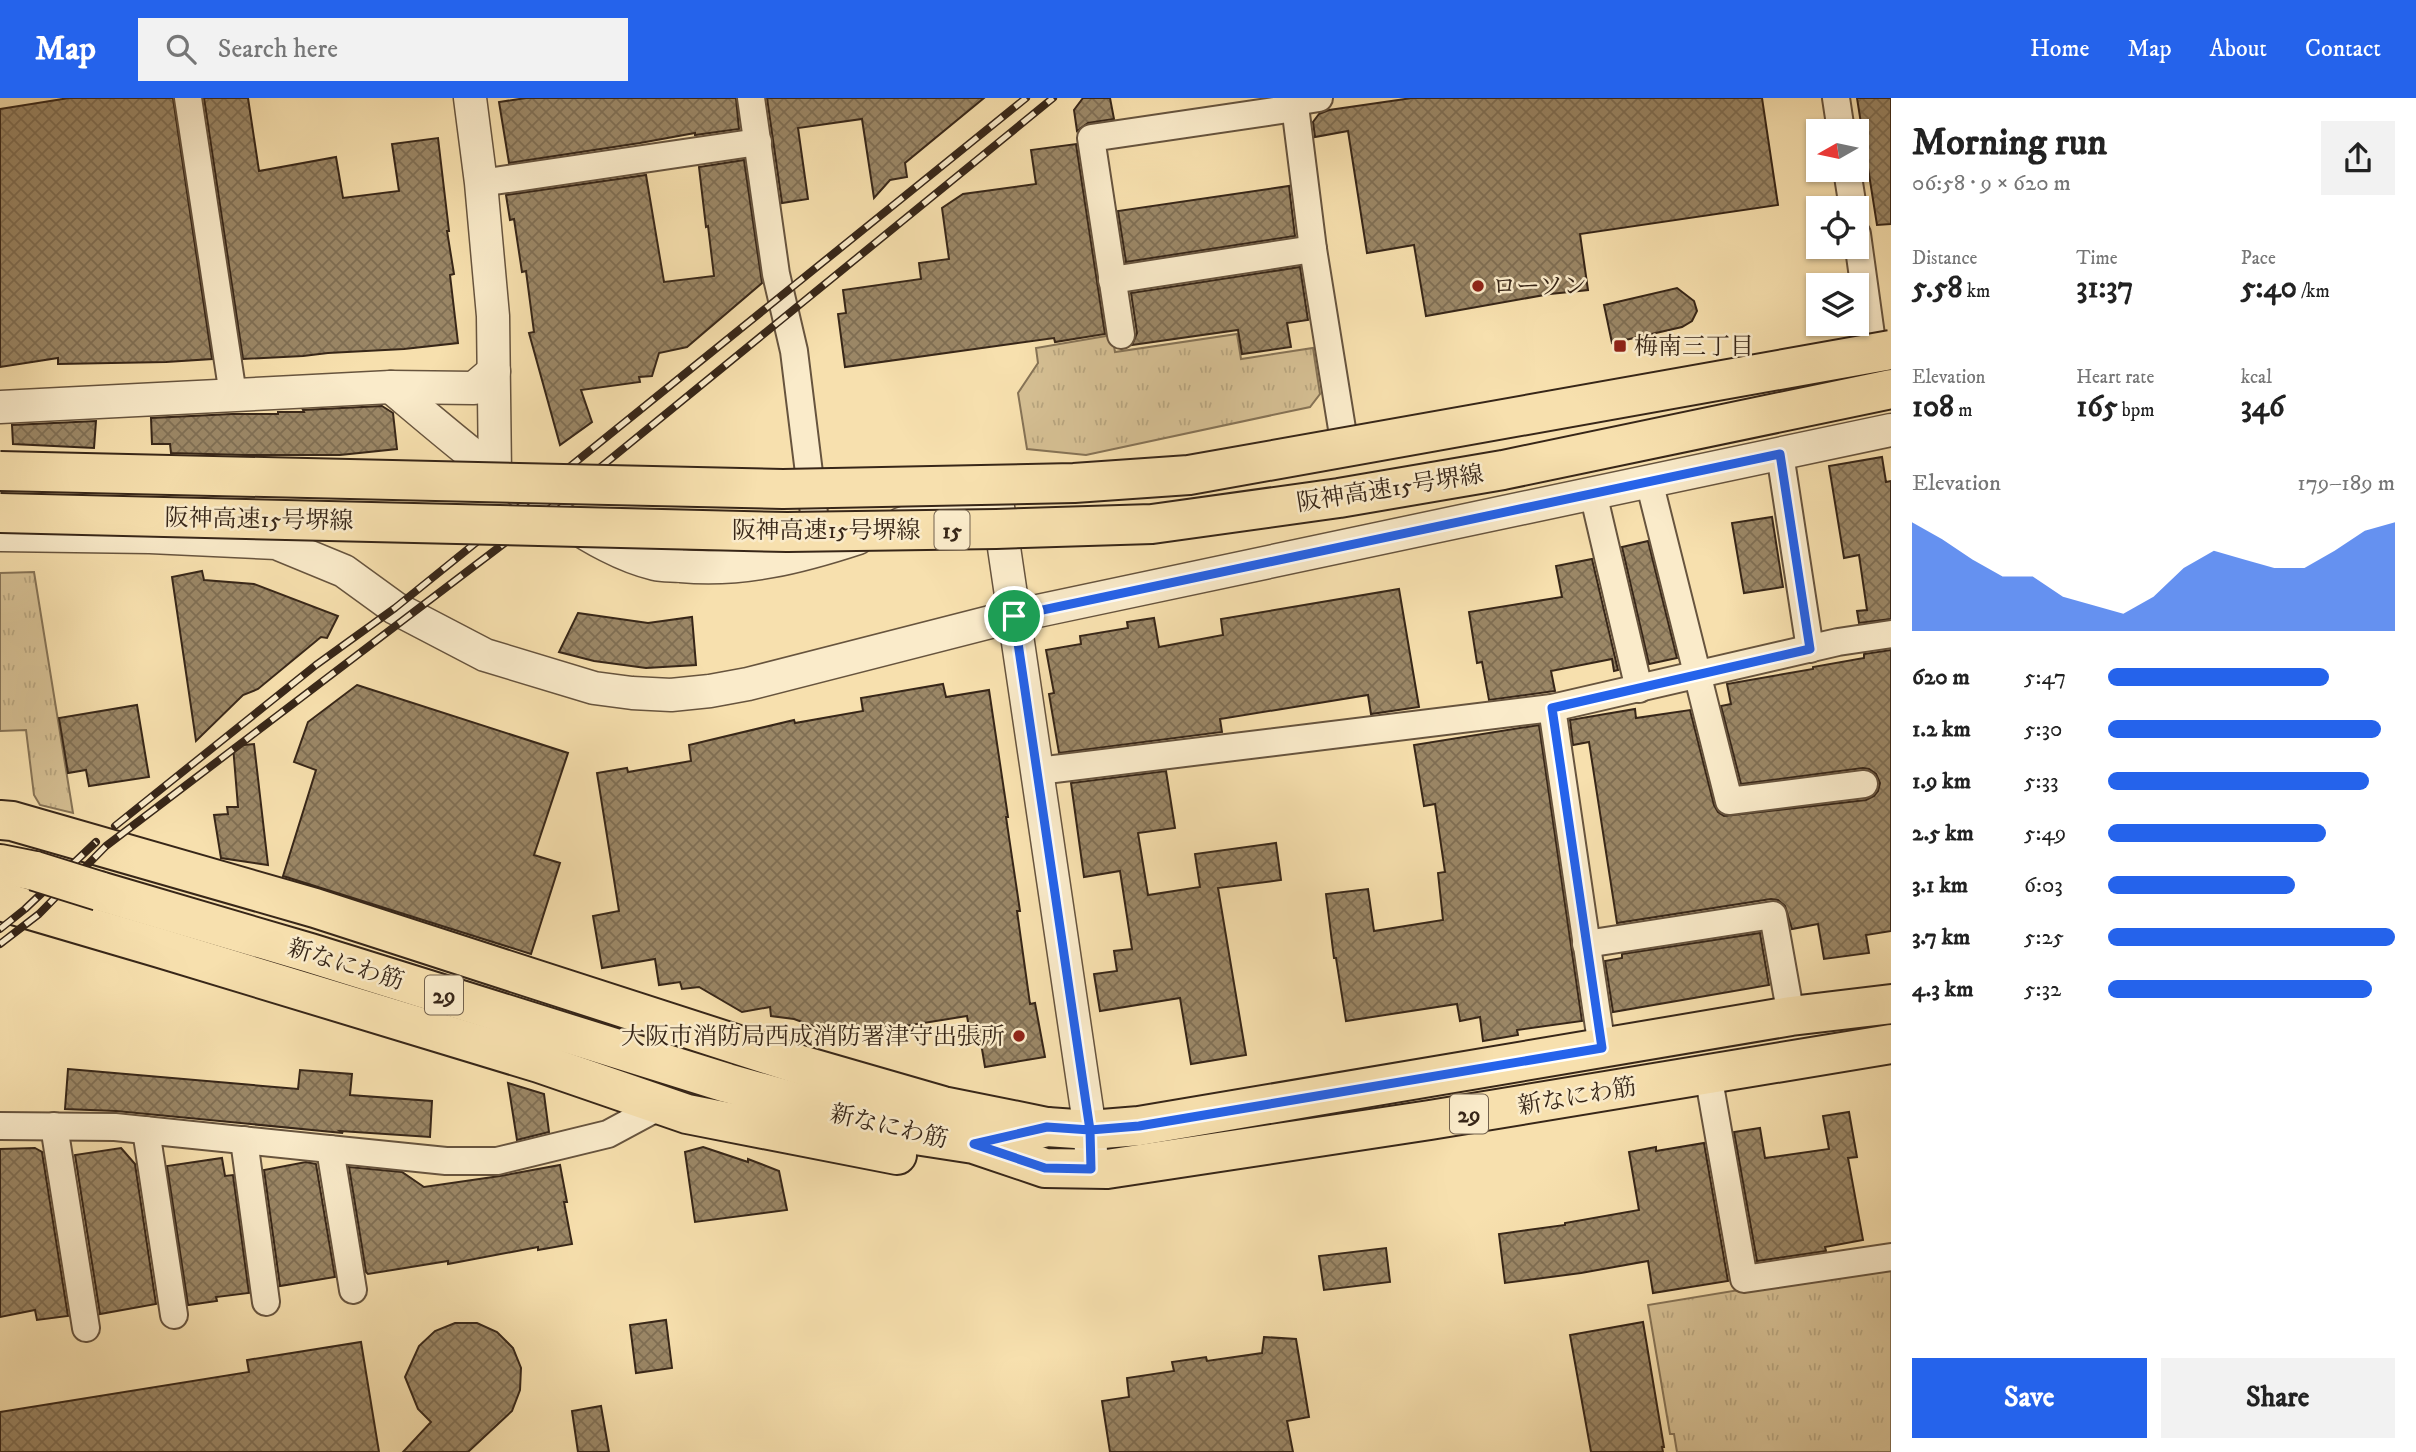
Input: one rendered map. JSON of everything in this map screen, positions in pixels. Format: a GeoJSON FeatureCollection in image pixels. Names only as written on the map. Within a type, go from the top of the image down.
{"type":"FeatureCollection","features":[{"type":"Feature","properties":{"kind":"main road","name":"阪神高速15号堺線"},"geometry":{"type":"LineString","coordinates":[[0,471],[783,489],[1099,481],[1189,475],[1885,338]]}},
{"type":"Feature","properties":{"kind":"main road","name":"阪神高速15号堺線"},"geometry":{"type":"LineString","coordinates":[[0,513],[786,532],[1152,524],[1339,498],[1503,470],[1891,389]]}},
{"type":"Feature","properties":{"kind":"main road"},"geometry":{"type":"LineString","coordinates":[[0,820],[95,843],[315,908],[794,1063],[943,1106],[1047,1127]]}},
{"type":"Feature","properties":{"kind":"main road","name":"新なにわ筋"},"geometry":{"type":"LineString","coordinates":[[18,868],[310,953],[727,1083],[909,1134],[974,1144],[1045,1168],[1107,1170],[1430,1121],[1891,1044]]}},
{"type":"Feature","properties":{"kind":"main road"},"geometry":{"type":"LineString","coordinates":[[0,901],[539,1063],[687,1114],[929,1161],[1045,1168]]}},
{"type":"Feature","properties":{"kind":"main road","name":"新なにわ筋"},"geometry":{"type":"LineString","coordinates":[[974,1144],[1047,1127],[1090,1130],[1139,1126],[1791,1016],[1891,1004]]}},
{"type":"Feature","properties":{"kind":"street"},"geometry":{"type":"LineString","coordinates":[[188,98],[233,396]]}},
{"type":"Feature","properties":{"kind":"street"},"geometry":{"type":"LineString","coordinates":[[470,98],[493,316],[495,474]]}},
{"type":"Feature","properties":{"kind":"street"},"geometry":{"type":"LineString","coordinates":[[751,98],[776,274],[794,351],[819,551]]}},
{"type":"Feature","properties":{"kind":"street"},"geometry":{"type":"LineString","coordinates":[[1836,98],[1839,119]]}},
{"type":"Feature","properties":{"kind":"street"},"geometry":{"type":"LineString","coordinates":[[1121,335],[1091,138],[1301,101],[1313,249],[1343,435]]}},
{"type":"Feature","properties":{"kind":"street"},"geometry":{"type":"LineString","coordinates":[[481,183],[758,142]]}},
{"type":"Feature","properties":{"kind":"street"},"geometry":{"type":"LineString","coordinates":[[1112,280],[1313,249]]}},
{"type":"Feature","properties":{"kind":"street"},"geometry":{"type":"LineString","coordinates":[[391,387],[495,474],[600,543],[655,564],[706,568],[757,565],[819,551],[995,492],[1343,435],[1885,338],[1864,259]]}},
{"type":"Feature","properties":{"kind":"street"},"geometry":{"type":"LineString","coordinates":[[0,407],[391,387],[474,388],[494,371]]}},
{"type":"Feature","properties":{"kind":"street"},"geometry":{"type":"LineString","coordinates":[[0,535],[150,537],[276,543],[344,571],[395,608],[485,655],[594,688],[671,695],[710,691],[880,652],[1014,616],[1891,430]]}},
{"type":"Feature","properties":{"kind":"street"},"geometry":{"type":"LineString","coordinates":[[1780,454],[1810,649]]}},
{"type":"Feature","properties":{"kind":"street"},"geometry":{"type":"LineString","coordinates":[[0,456],[495,474]]}},
{"type":"Feature","properties":{"kind":"street"},"geometry":{"type":"LineString","coordinates":[[1649,481],[1729,801],[1864,783]]}},
{"type":"Feature","properties":{"kind":"street"},"geometry":{"type":"LineString","coordinates":[[995,492],[1090,1130],[1091,1169]]}},
{"type":"Feature","properties":{"kind":"street"},"geometry":{"type":"LineString","coordinates":[[1592,493],[1639,689]]}},
{"type":"Feature","properties":{"kind":"street"},"geometry":{"type":"LineString","coordinates":[[1038,771],[1552,708],[1839,642],[1891,634]]}},
{"type":"Feature","properties":{"kind":"street"},"geometry":{"type":"LineString","coordinates":[[1552,708],[1602,1048]]}},
{"type":"Feature","properties":{"kind":"street"},"geometry":{"type":"LineString","coordinates":[[1587,944],[1773,915],[1791,1016]]}},
{"type":"Feature","properties":{"kind":"street"},"geometry":{"type":"LineString","coordinates":[[1708,1074],[1744,1279],[1891,1257]]}},
{"type":"Feature","properties":{"kind":"street"},"geometry":{"type":"LineString","coordinates":[[0,1126],[114,1127],[446,1161],[497,1161],[608,1133],[662,1105]]}},
{"type":"Feature","properties":{"kind":"street"},"geometry":{"type":"LineString","coordinates":[[54,1126],[86,1328]]}},
{"type":"Feature","properties":{"kind":"street"},"geometry":{"type":"LineString","coordinates":[[146,1130],[174,1315]]}},
{"type":"Feature","properties":{"kind":"street"},"geometry":{"type":"LineString","coordinates":[[244,1140],[266,1302]]}},
{"type":"Feature","properties":{"kind":"street"},"geometry":{"type":"LineString","coordinates":[[330,1149],[353,1290]]}},
{"type":"Feature","properties":{"kind":"green space"},"geometry":{"type":"Polygon","coordinates":[[[1237,334],[1241,359],[1313,348],[1320,394],[1310,407],[1086,455],[1027,449],[1018,393],[1038,363],[1036,348],[1112,335],[1115,352],[1237,334]]]}},
{"type":"Feature","properties":{"kind":"green space"},"geometry":{"type":"Polygon","coordinates":[[[34,572],[73,813],[40,805],[34,795],[26,730],[0,731],[0,573],[34,572]]]}},
{"type":"Feature","properties":{"kind":"green space"},"geometry":{"type":"Polygon","coordinates":[[[1891,1265],[1891,1452],[1677,1452],[1674,1434],[1670,1434],[1648,1305],[1891,1265]]]}},
{"type":"Feature","properties":{"kind":"building"},"geometry":{"type":"Polygon","coordinates":[[[69,98],[173,98],[212,359],[58,364],[58,358],[0,367],[0,109],[69,98]]]}},
{"type":"Feature","properties":{"kind":"building"},"geometry":{"type":"Polygon","coordinates":[[[204,98],[248,98],[259,171],[336,157],[343,198],[399,191],[392,144],[438,138],[454,274],[450,275],[458,343],[243,359],[204,98]]]}},
{"type":"Feature","properties":{"kind":"building"},"geometry":{"type":"Polygon","coordinates":[[[526,98],[736,98],[739,129],[695,133],[509,163],[499,102],[526,98]]]}},
{"type":"Feature","properties":{"kind":"building"},"geometry":{"type":"Polygon","coordinates":[[[767,98],[984,98],[905,163],[907,177],[890,180],[874,198],[862,119],[798,128],[808,199],[782,203],[767,98]]]}},
{"type":"Feature","properties":{"kind":"building"},"geometry":{"type":"Polygon","coordinates":[[[1083,98],[1110,98],[1114,119],[1088,123],[1077,131],[1074,110],[1083,98]]]}},
{"type":"Feature","properties":{"kind":"building"},"geometry":{"type":"Polygon","coordinates":[[[1412,98],[1762,98],[1778,205],[1580,234],[1588,290],[1426,316],[1414,245],[1367,253],[1348,131],[1315,137],[1313,122],[1319,114],[1329,110],[1412,98]]]}},
{"type":"Feature","properties":{"kind":"building"},"geometry":{"type":"Polygon","coordinates":[[[1857,98],[1891,98],[1891,224],[1877,225],[1869,174],[1869,119],[1860,119],[1857,98]]]}},
{"type":"Feature","properties":{"kind":"building"},"geometry":{"type":"Polygon","coordinates":[[[1076,144],[1105,334],[1055,342],[1054,338],[845,367],[838,314],[846,313],[843,290],[921,279],[919,263],[949,259],[942,208],[963,194],[1036,184],[1031,150],[1076,144]]]}},
{"type":"Feature","properties":{"kind":"building"},"geometry":{"type":"Polygon","coordinates":[[[744,160],[762,283],[687,347],[659,353],[652,376],[639,377],[640,382],[581,390],[592,422],[560,445],[529,333],[534,332],[526,271],[522,272],[514,219],[510,220],[506,195],[646,175],[664,282],[714,276],[699,167],[744,160]]]}},
{"type":"Feature","properties":{"kind":"building"},"geometry":{"type":"Polygon","coordinates":[[[1289,186],[1295,236],[1126,262],[1118,211],[1289,186]]]}},
{"type":"Feature","properties":{"kind":"building"},"geometry":{"type":"Polygon","coordinates":[[[1300,267],[1308,320],[1287,323],[1291,347],[1242,354],[1238,330],[1132,345],[1137,333],[1131,293],[1300,267]]]}},
{"type":"Feature","properties":{"kind":"building"},"geometry":{"type":"Polygon","coordinates":[[[1677,288],[1694,301],[1697,311],[1692,321],[1682,327],[1612,343],[1604,305],[1677,288]]]}},
{"type":"Feature","properties":{"kind":"building"},"geometry":{"type":"Polygon","coordinates":[[[382,406],[393,413],[397,449],[340,455],[244,455],[171,453],[170,444],[152,444],[151,418],[278,414],[382,406]]]}},
{"type":"Feature","properties":{"kind":"building"},"geometry":{"type":"Polygon","coordinates":[[[96,421],[94,448],[13,444],[12,425],[96,421]]]}},
{"type":"Feature","properties":{"kind":"building"},"geometry":{"type":"Polygon","coordinates":[[[1882,457],[1886,482],[1891,481],[1891,619],[1859,623],[1857,611],[1867,610],[1859,555],[1844,558],[1829,466],[1882,457]]]}},
{"type":"Feature","properties":{"kind":"building"},"geometry":{"type":"Polygon","coordinates":[[[1772,517],[1783,587],[1744,593],[1732,523],[1772,517]]]}},
{"type":"Feature","properties":{"kind":"building"},"geometry":{"type":"Polygon","coordinates":[[[1648,541],[1677,658],[1649,664],[1622,547],[1648,541]]]}},
{"type":"Feature","properties":{"kind":"building"},"geometry":{"type":"Polygon","coordinates":[[[1592,559],[1618,670],[1614,671],[1612,659],[1551,671],[1555,691],[1489,700],[1482,662],[1477,663],[1469,612],[1562,597],[1556,566],[1592,559]]]}},
{"type":"Feature","properties":{"kind":"building"},"geometry":{"type":"Polygon","coordinates":[[[202,571],[204,580],[254,584],[338,616],[327,638],[321,637],[258,689],[243,695],[196,741],[172,577],[202,571]]]}},
{"type":"Feature","properties":{"kind":"building"},"geometry":{"type":"Polygon","coordinates":[[[1399,589],[1419,707],[1371,714],[1368,695],[1220,719],[1222,732],[1059,753],[1049,694],[1054,693],[1046,650],[1081,644],[1080,636],[1128,628],[1127,622],[1154,618],[1159,647],[1223,635],[1221,619],[1399,589]]]}},
{"type":"Feature","properties":{"kind":"building"},"geometry":{"type":"Polygon","coordinates":[[[578,613],[648,623],[692,617],[696,665],[646,668],[594,661],[559,652],[578,613]]]}},
{"type":"Feature","properties":{"kind":"building"},"geometry":{"type":"Polygon","coordinates":[[[1891,650],[1891,931],[1866,935],[1869,953],[1824,959],[1818,924],[1792,929],[1785,906],[1778,900],[1771,899],[1617,923],[1589,742],[1573,745],[1570,720],[1635,709],[1636,718],[1690,710],[1714,805],[1724,816],[1866,800],[1874,796],[1880,783],[1876,774],[1863,768],[1741,784],[1721,706],[1731,704],[1727,684],[1813,669],[1864,658],[1864,654],[1891,650]]]}},
{"type":"Feature","properties":{"kind":"building"},"geometry":{"type":"Polygon","coordinates":[[[943,684],[946,697],[989,690],[1008,817],[1030,1004],[1035,1003],[1045,1057],[985,1067],[979,1031],[970,1033],[967,1016],[867,1032],[866,1027],[827,1031],[794,1019],[771,1016],[770,1007],[742,1012],[699,987],[682,989],[680,982],[659,985],[655,959],[602,968],[593,916],[619,911],[597,773],[627,768],[628,772],[691,761],[689,745],[794,720],[795,723],[863,711],[861,698],[943,684]]]}},
{"type":"Feature","properties":{"kind":"building"},"geometry":{"type":"Polygon","coordinates":[[[357,685],[568,753],[534,855],[560,863],[531,954],[283,876],[316,770],[294,762],[308,722],[357,685]]]}},
{"type":"Feature","properties":{"kind":"building"},"geometry":{"type":"Polygon","coordinates":[[[137,705],[149,777],[89,786],[86,770],[68,773],[59,718],[137,705]]]}},
{"type":"Feature","properties":{"kind":"building"},"geometry":{"type":"Polygon","coordinates":[[[1539,725],[1582,1021],[1517,1030],[1518,1035],[1483,1041],[1480,1017],[1460,1021],[1457,1004],[1346,1021],[1326,894],[1368,889],[1374,931],[1443,920],[1438,873],[1445,872],[1435,804],[1424,806],[1414,745],[1539,725]]]}},
{"type":"Feature","properties":{"kind":"building"},"geometry":{"type":"Polygon","coordinates":[[[254,744],[268,865],[221,858],[214,815],[228,814],[227,807],[238,807],[233,746],[254,744]]]}},
{"type":"Feature","properties":{"kind":"building"},"geometry":{"type":"Polygon","coordinates":[[[1166,771],[1175,828],[1138,833],[1148,895],[1200,887],[1195,854],[1276,843],[1281,880],[1218,888],[1246,1055],[1191,1064],[1180,998],[1100,1011],[1094,974],[1117,971],[1114,951],[1132,949],[1120,871],[1084,877],[1071,783],[1166,771]]]}},
{"type":"Feature","properties":{"kind":"building"},"geometry":{"type":"Polygon","coordinates":[[[1760,933],[1769,985],[1613,1012],[1605,961],[1622,958],[1622,954],[1760,933]]]}},
{"type":"Feature","properties":{"kind":"building"},"geometry":{"type":"Polygon","coordinates":[[[68,1069],[298,1089],[300,1070],[352,1074],[350,1095],[432,1101],[430,1137],[340,1131],[343,1133],[116,1111],[65,1109],[68,1069]]]}},
{"type":"Feature","properties":{"kind":"building"},"geometry":{"type":"Polygon","coordinates":[[[508,1083],[544,1094],[549,1132],[517,1140],[508,1083]]]}},
{"type":"Feature","properties":{"kind":"building"},"geometry":{"type":"Polygon","coordinates":[[[1849,1112],[1857,1157],[1848,1158],[1863,1240],[1825,1247],[1826,1251],[1757,1261],[1734,1132],[1760,1128],[1765,1158],[1829,1149],[1823,1116],[1849,1112]]]}},
{"type":"Feature","properties":{"kind":"building"},"geometry":{"type":"Polygon","coordinates":[[[1704,1143],[1728,1281],[1653,1293],[1648,1261],[1505,1283],[1499,1234],[1565,1225],[1639,1210],[1629,1152],[1656,1147],[1656,1151],[1704,1143]]]}},
{"type":"Feature","properties":{"kind":"building"},"geometry":{"type":"Polygon","coordinates":[[[703,1147],[748,1162],[748,1159],[779,1171],[787,1210],[695,1222],[685,1152],[703,1147]]]}},
{"type":"Feature","properties":{"kind":"building"},"geometry":{"type":"Polygon","coordinates":[[[35,1148],[42,1152],[68,1316],[37,1320],[35,1310],[0,1317],[0,1149],[35,1148]]]}},
{"type":"Feature","properties":{"kind":"building"},"geometry":{"type":"Polygon","coordinates":[[[121,1148],[135,1164],[156,1304],[100,1314],[75,1155],[121,1148]]]}},
{"type":"Feature","properties":{"kind":"building"},"geometry":{"type":"Polygon","coordinates":[[[222,1158],[225,1176],[233,1175],[249,1293],[216,1297],[217,1301],[188,1305],[167,1166],[222,1158]]]}},
{"type":"Feature","properties":{"kind":"building"},"geometry":{"type":"Polygon","coordinates":[[[306,1162],[316,1164],[335,1277],[280,1286],[264,1170],[306,1162]]]}},
{"type":"Feature","properties":{"kind":"building"},"geometry":{"type":"Polygon","coordinates":[[[560,1165],[572,1244],[538,1250],[538,1247],[448,1264],[448,1261],[368,1274],[366,1272],[349,1167],[402,1172],[424,1187],[560,1165]]]}},
{"type":"Feature","properties":{"kind":"building"},"geometry":{"type":"Polygon","coordinates":[[[1386,1248],[1390,1282],[1324,1290],[1319,1256],[1386,1248]]]}},
{"type":"Feature","properties":{"kind":"building"},"geometry":{"type":"Polygon","coordinates":[[[666,1320],[672,1368],[636,1373],[630,1325],[666,1320]]]}},
{"type":"Feature","properties":{"kind":"building"},"geometry":{"type":"Polygon","coordinates":[[[1643,1322],[1663,1452],[1591,1452],[1570,1335],[1643,1322]]]}},
{"type":"Feature","properties":{"kind":"building"},"geometry":{"type":"Polygon","coordinates":[[[455,1323],[477,1323],[497,1332],[513,1348],[521,1368],[520,1390],[512,1411],[468,1452],[403,1452],[431,1422],[418,1409],[405,1377],[419,1346],[435,1331],[455,1323]]]}},
{"type":"Feature","properties":{"kind":"building"},"geometry":{"type":"Polygon","coordinates":[[[1264,1337],[1296,1339],[1309,1417],[1287,1421],[1293,1452],[1110,1452],[1102,1401],[1129,1397],[1127,1378],[1174,1371],[1172,1362],[1206,1357],[1207,1361],[1262,1353],[1264,1337]]]}},
{"type":"Feature","properties":{"kind":"building"},"geometry":{"type":"Polygon","coordinates":[[[361,1342],[379,1452],[0,1452],[0,1412],[249,1372],[247,1360],[361,1342]]]}},
{"type":"Feature","properties":{"kind":"building"},"geometry":{"type":"Polygon","coordinates":[[[601,1406],[609,1452],[578,1452],[572,1411],[601,1406]]]}},
{"type":"Feature","properties":{"kind":"railway"},"geometry":{"type":"LineString","coordinates":[[115,826],[316,665],[395,608],[1026,98]]}},
{"type":"Feature","properties":{"kind":"railway"},"geometry":{"type":"LineString","coordinates":[[0,944],[39,914],[106,846],[548,510],[1053,98]]}},
{"type":"Feature","properties":{"kind":"railway"},"geometry":{"type":"LineString","coordinates":[[0,929],[96,842]]}},
{"type":"Feature","properties":{"kind":"place","name":"ローソン"},"geometry":{"type":"Point","coordinates":[1478,286]}},
{"type":"Feature","properties":{"kind":"place","name":"梅南三丁目"},"geometry":{"type":"Point","coordinates":[1620,346]}},
{"type":"Feature","properties":{"kind":"place","name":"大阪市消防局西成消防署津守出張所"},"geometry":{"type":"Point","coordinates":[1019,1036]}},
{"type":"Feature","properties":{"kind":"route"},"geometry":{"type":"LineString","coordinates":[[1014,616],[1090,1130],[1091,1169],[1045,1168],[974,1144],[1047,1127],[1090,1130],[1139,1126],[1602,1048],[1552,708],[1810,649],[1780,454],[1014,616]]}}]}
